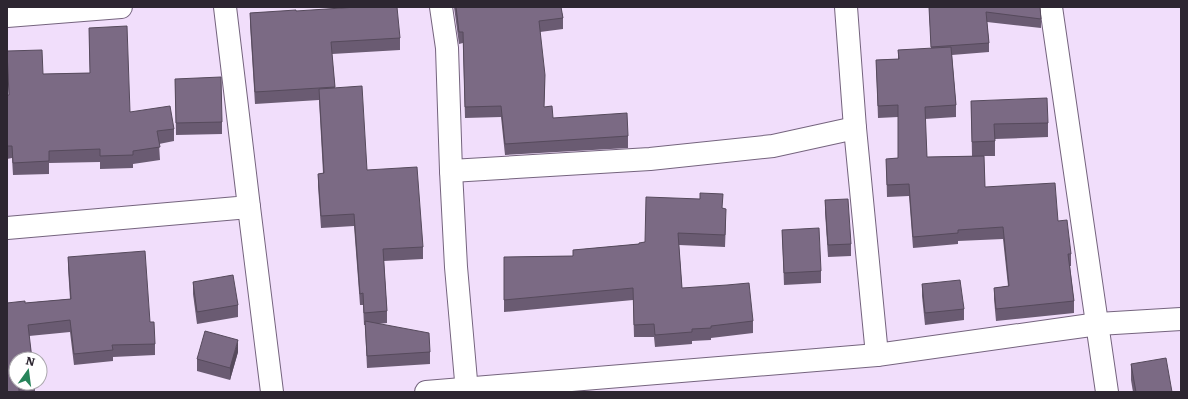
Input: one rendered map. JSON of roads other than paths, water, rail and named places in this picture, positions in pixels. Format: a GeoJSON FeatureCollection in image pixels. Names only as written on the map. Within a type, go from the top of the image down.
{"type":"FeatureCollection","features":[{"type":"Feature","properties":{"kind":"street"},"geometry":{"type":"LineString","coordinates":[[7,16],[121,7]]}},
{"type":"Feature","properties":{"kind":"street"},"geometry":{"type":"LineString","coordinates":[[225,7],[272,392]]}},
{"type":"Feature","properties":{"kind":"street"},"geometry":{"type":"LineString","coordinates":[[441,7],[447,48],[456,267],[467,390]]}},
{"type":"Feature","properties":{"kind":"street"},"geometry":{"type":"LineString","coordinates":[[846,7],[855,128],[876,355]]}},
{"type":"Feature","properties":{"kind":"street"},"geometry":{"type":"LineString","coordinates":[[1051,7],[1107,392]]}},
{"type":"Feature","properties":{"kind":"street"},"geometry":{"type":"LineString","coordinates":[[451,171],[681,156],[773,146],[855,128]]}},
{"type":"Feature","properties":{"kind":"street"},"geometry":{"type":"LineString","coordinates":[[7,228],[249,207]]}},
{"type":"Feature","properties":{"kind":"street"},"geometry":{"type":"LineString","coordinates":[[426,392],[467,390],[876,355],[1098,324],[1181,319]]}}]}
